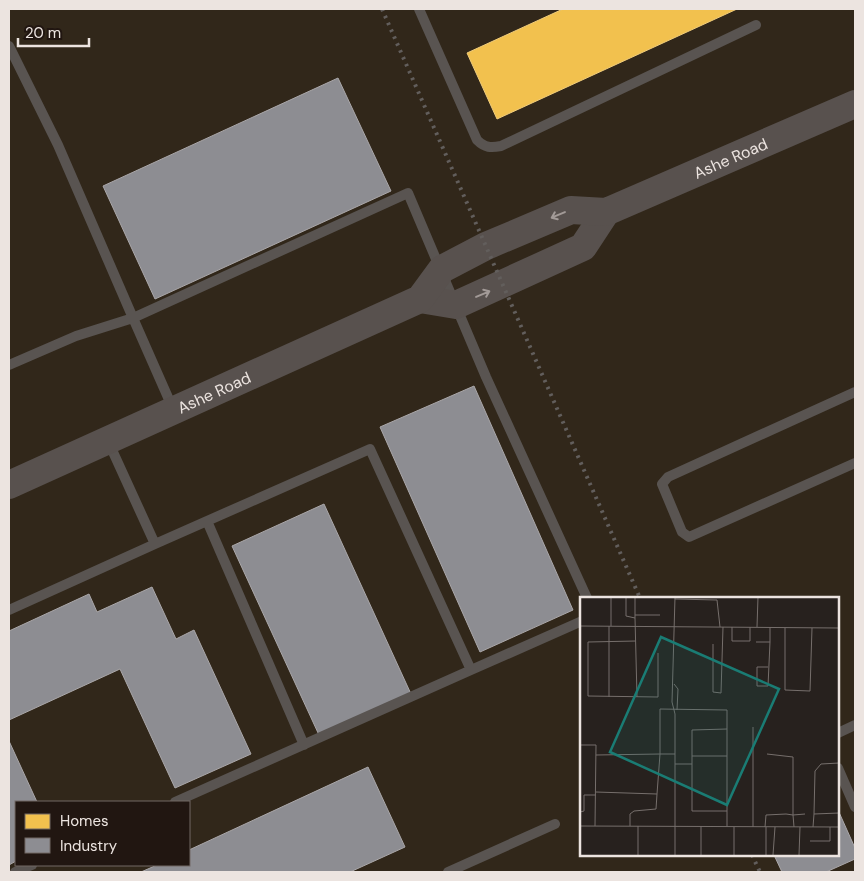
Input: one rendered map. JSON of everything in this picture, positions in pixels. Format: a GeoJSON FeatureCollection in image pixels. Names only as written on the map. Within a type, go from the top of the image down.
{"type":"FeatureCollection","features":[{"type":"Feature","properties":{"kind":"street","name":"Ashe Road"},"geometry":{"type":"LineString","coordinates":[[9,485],[420,299],[442,269],[486,246],[571,210],[606,212],[855,104]]}},
{"type":"Feature","properties":{"kind":"street"},"geometry":{"type":"LineString","coordinates":[[420,299],[456,305],[584,247],[606,212]]}},
{"type":"Feature","properties":{"kind":"lane"},"geometry":{"type":"LineString","coordinates":[[423,10],[477,140],[482,146],[491,148],[501,146],[756,25]]}},
{"type":"Feature","properties":{"kind":"lane"},"geometry":{"type":"LineString","coordinates":[[9,46],[58,145],[174,411]]}},
{"type":"Feature","properties":{"kind":"lane"},"geometry":{"type":"LineString","coordinates":[[9,365],[76,336],[133,318],[408,193],[442,269],[486,377],[587,597]]}},
{"type":"Feature","properties":{"kind":"lane"},"geometry":{"type":"LineString","coordinates":[[855,392],[668,477],[662,484],[682,532],[689,537],[855,464]]}},
{"type":"Feature","properties":{"kind":"lane"},"geometry":{"type":"LineString","coordinates":[[108,440],[155,544]]}},
{"type":"Feature","properties":{"kind":"lane"},"geometry":{"type":"LineString","coordinates":[[9,610],[370,448],[471,670]]}},
{"type":"Feature","properties":{"kind":"lane"},"geometry":{"type":"LineString","coordinates":[[207,521],[304,745]]}},
{"type":"Feature","properties":{"kind":"lane"},"geometry":{"type":"LineString","coordinates":[[177,801],[580,622]]}},
{"type":"Feature","properties":{"kind":"lane"},"geometry":{"type":"LineString","coordinates":[[839,732],[855,724]]}},
{"type":"Feature","properties":{"kind":"lane"},"geometry":{"type":"LineString","coordinates":[[839,770],[855,807]]}},
{"type":"Feature","properties":{"kind":"lane"},"geometry":{"type":"LineString","coordinates":[[448,872],[555,824]]}},
{"type":"Feature","properties":{"kind":"lane"},"geometry":{"type":"LineString","coordinates":[[15,872],[30,866]]}},
{"type":"Feature","properties":{"kind":"shaded area"},"geometry":{"type":"Polygon","coordinates":[[[9,9],[855,9],[855,872],[9,872],[9,9]]]}},
{"type":"Feature","properties":{"kind":"building: Homes"},"geometry":{"type":"Polygon","coordinates":[[[563,9],[737,9],[497,119],[467,53],[563,9]]]}},
{"type":"Feature","properties":{"kind":"building: Industry"},"geometry":{"type":"Polygon","coordinates":[[[338,78],[391,191],[155,299],[103,186],[338,78]]]}},
{"type":"Feature","properties":{"kind":"building: Industry"},"geometry":{"type":"Polygon","coordinates":[[[474,386],[573,610],[480,652],[380,427],[474,386]]]}},
{"type":"Feature","properties":{"kind":"building: Industry"},"geometry":{"type":"Polygon","coordinates":[[[324,504],[411,694],[319,735],[232,546],[324,504]]]}},
{"type":"Feature","properties":{"kind":"building: Industry"},"geometry":{"type":"Polygon","coordinates":[[[152,587],[176,639],[194,630],[251,754],[175,788],[120,669],[9,720],[9,631],[89,594],[97,612],[152,587]]]}},
{"type":"Feature","properties":{"kind":"building: Industry"},"geometry":{"type":"Polygon","coordinates":[[[9,741],[37,801],[15,801],[15,862],[9,865],[9,741]]]}},
{"type":"Feature","properties":{"kind":"building: Industry"},"geometry":{"type":"Polygon","coordinates":[[[368,767],[405,847],[350,872],[141,872],[155,866],[190,866],[190,850],[368,767]]]}},
{"type":"Feature","properties":{"kind":"building: Industry"},"geometry":{"type":"Polygon","coordinates":[[[839,812],[855,848],[855,859],[826,872],[782,872],[774,856],[839,856],[839,812]]]}},
{"type":"Feature","properties":{"kind":"railway"},"geometry":{"type":"LineString","coordinates":[[382,9],[640,597]]}},
{"type":"Feature","properties":{"kind":"railway"},"geometry":{"type":"LineString","coordinates":[[752,856],[760,872]]}}]}
